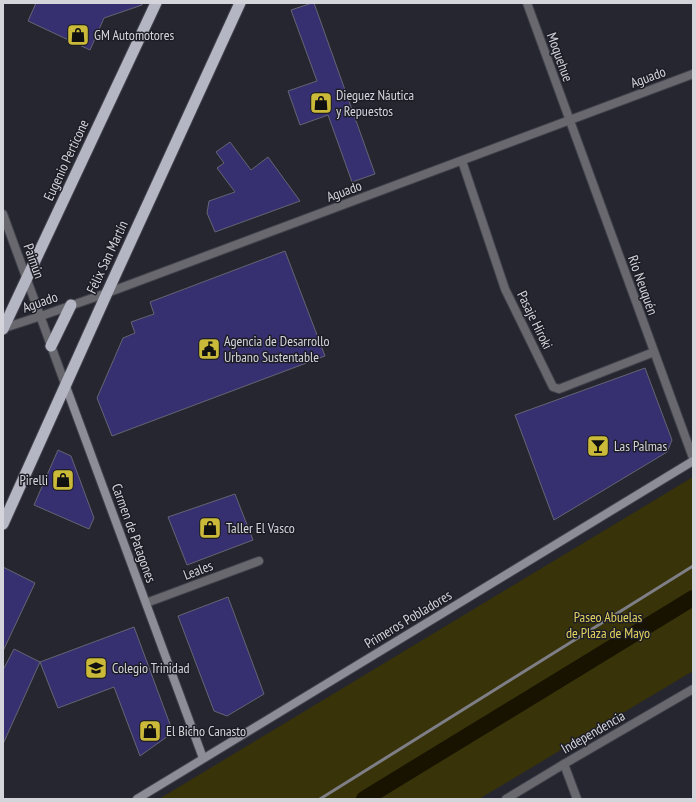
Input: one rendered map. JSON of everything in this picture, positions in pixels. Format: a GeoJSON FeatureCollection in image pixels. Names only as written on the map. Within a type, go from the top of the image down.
{"type":"FeatureCollection","features":[{"type":"Feature","properties":{"kind":"highway","name":"Eugenio Perticone"},"geometry":{"type":"LineString","coordinates":[[3,328],[156,3]]}},
{"type":"Feature","properties":{"kind":"highway","name":"Félix San Martín"},"geometry":{"type":"LineString","coordinates":[[3,524],[65,384],[240,3]]}},
{"type":"Feature","properties":{"kind":"highway"},"geometry":{"type":"LineString","coordinates":[[51,346],[71,306]]}},
{"type":"Feature","properties":{"kind":"main road","name":"Carmen de Patagones"},"geometry":{"type":"LineString","coordinates":[[65,384],[203,758]]}},
{"type":"Feature","properties":{"kind":"main road","name":"Primeros Pobladores"},"geometry":{"type":"LineString","coordinates":[[137,799],[693,461]]}},
{"type":"Feature","properties":{"kind":"street","name":"Moquehue"},"geometry":{"type":"LineString","coordinates":[[527,3],[569,120]]}},
{"type":"Feature","properties":{"kind":"street","name":"Aguado"},"geometry":{"type":"LineString","coordinates":[[3,328],[107,293],[693,74]]}},
{"type":"Feature","properties":{"kind":"street","name":"Río Neuquén"},"geometry":{"type":"LineString","coordinates":[[569,120],[693,458]]}},
{"type":"Feature","properties":{"kind":"street","name":"Pasaje Hiroki"},"geometry":{"type":"LineString","coordinates":[[462,160],[506,290],[553,387],[559,389],[654,352]]}},
{"type":"Feature","properties":{"kind":"street","name":"Paimún"},"geometry":{"type":"LineString","coordinates":[[3,214],[41,316]]}},
{"type":"Feature","properties":{"kind":"street","name":"Carmen de Patagones"},"geometry":{"type":"LineString","coordinates":[[41,316],[65,384]]}},
{"type":"Feature","properties":{"kind":"street","name":"Leales"},"geometry":{"type":"LineString","coordinates":[[146,603],[259,561]]}},
{"type":"Feature","properties":{"kind":"street","name":"Independencia"},"geometry":{"type":"LineString","coordinates":[[506,799],[693,689]]}},
{"type":"Feature","properties":{"kind":"street"},"geometry":{"type":"LineString","coordinates":[[564,764],[577,799]]}},
{"type":"Feature","properties":{"kind":"green space","name":"Paseo Abuelas de Plaza de Mayo"},"geometry":{"type":"Polygon","coordinates":[[[693,477],[693,671],[479,799],[159,799],[693,477]]]}},
{"type":"Feature","properties":{"kind":"building","name":"GM Automotores"},"geometry":{"type":"Polygon","coordinates":[[[36,3],[142,3],[142,5],[104,18],[90,50],[28,21],[36,3]]]}},
{"type":"Feature","properties":{"kind":"building","name":"Dieguez Náutica y Repuestos"},"geometry":{"type":"Polygon","coordinates":[[[314,3],[375,174],[352,182],[328,115],[300,125],[288,91],[317,81],[291,10],[314,3]]]}},
{"type":"Feature","properties":{"kind":"building"},"geometry":{"type":"Polygon","coordinates":[[[230,142],[251,170],[268,157],[300,201],[215,232],[207,213],[209,201],[235,192],[217,168],[224,163],[216,152],[230,142]]]}},
{"type":"Feature","properties":{"kind":"building"},"geometry":{"type":"Polygon","coordinates":[[[285,251],[325,356],[112,436],[97,398],[123,338],[135,333],[131,322],[154,314],[150,302],[285,251]]]}},
{"type":"Feature","properties":{"kind":"building","name":"Las Palmas"},"geometry":{"type":"Polygon","coordinates":[[[645,368],[672,440],[667,452],[554,520],[515,415],[645,368]]]}},
{"type":"Feature","properties":{"kind":"building","name":"Pirelli"},"geometry":{"type":"Polygon","coordinates":[[[58,450],[71,456],[94,518],[89,529],[34,505],[58,450]]]}},
{"type":"Feature","properties":{"kind":"building","name":"Taller El Vasco"},"geometry":{"type":"Polygon","coordinates":[[[235,494],[253,540],[187,565],[168,517],[235,494]]]}},
{"type":"Feature","properties":{"kind":"building"},"geometry":{"type":"Polygon","coordinates":[[[3,567],[35,583],[3,651],[3,567]]]}},
{"type":"Feature","properties":{"kind":"building"},"geometry":{"type":"Polygon","coordinates":[[[228,597],[264,694],[227,716],[214,711],[178,616],[228,597]]]}},
{"type":"Feature","properties":{"kind":"building","name":"Colegio Trinidad"},"geometry":{"type":"Polygon","coordinates":[[[134,627],[171,727],[168,736],[140,756],[114,687],[58,708],[40,662],[134,627]]]}},
{"type":"Feature","properties":{"kind":"building"},"geometry":{"type":"Polygon","coordinates":[[[14,649],[40,662],[3,744],[3,670],[14,649]]]}},
{"type":"Feature","properties":{"kind":"waterway"},"geometry":{"type":"LineString","coordinates":[[364,799],[693,598]]}},
{"type":"Feature","properties":{"kind":"railway"},"geometry":{"type":"LineString","coordinates":[[320,799],[693,566]]}},
{"type":"Feature","properties":{"kind":"place","name":"GM Automotores"},"geometry":{"type":"Point","coordinates":[78,35]}},
{"type":"Feature","properties":{"kind":"place","name":"Dieguez Náutica y Repuestos"},"geometry":{"type":"Point","coordinates":[321,103]}},
{"type":"Feature","properties":{"kind":"place","name":"Agencia de Desarrollo Urbano Sustentable"},"geometry":{"type":"Point","coordinates":[209,349]}},
{"type":"Feature","properties":{"kind":"place","name":"Las Palmas"},"geometry":{"type":"Point","coordinates":[598,446]}},
{"type":"Feature","properties":{"kind":"place","name":"Pirelli"},"geometry":{"type":"Point","coordinates":[63,480]}},
{"type":"Feature","properties":{"kind":"place","name":"Taller El Vasco"},"geometry":{"type":"Point","coordinates":[210,528]}},
{"type":"Feature","properties":{"kind":"place","name":"Colegio Trinidad"},"geometry":{"type":"Point","coordinates":[96,668]}},
{"type":"Feature","properties":{"kind":"place","name":"El Bicho Canasto"},"geometry":{"type":"Point","coordinates":[150,731]}}]}
